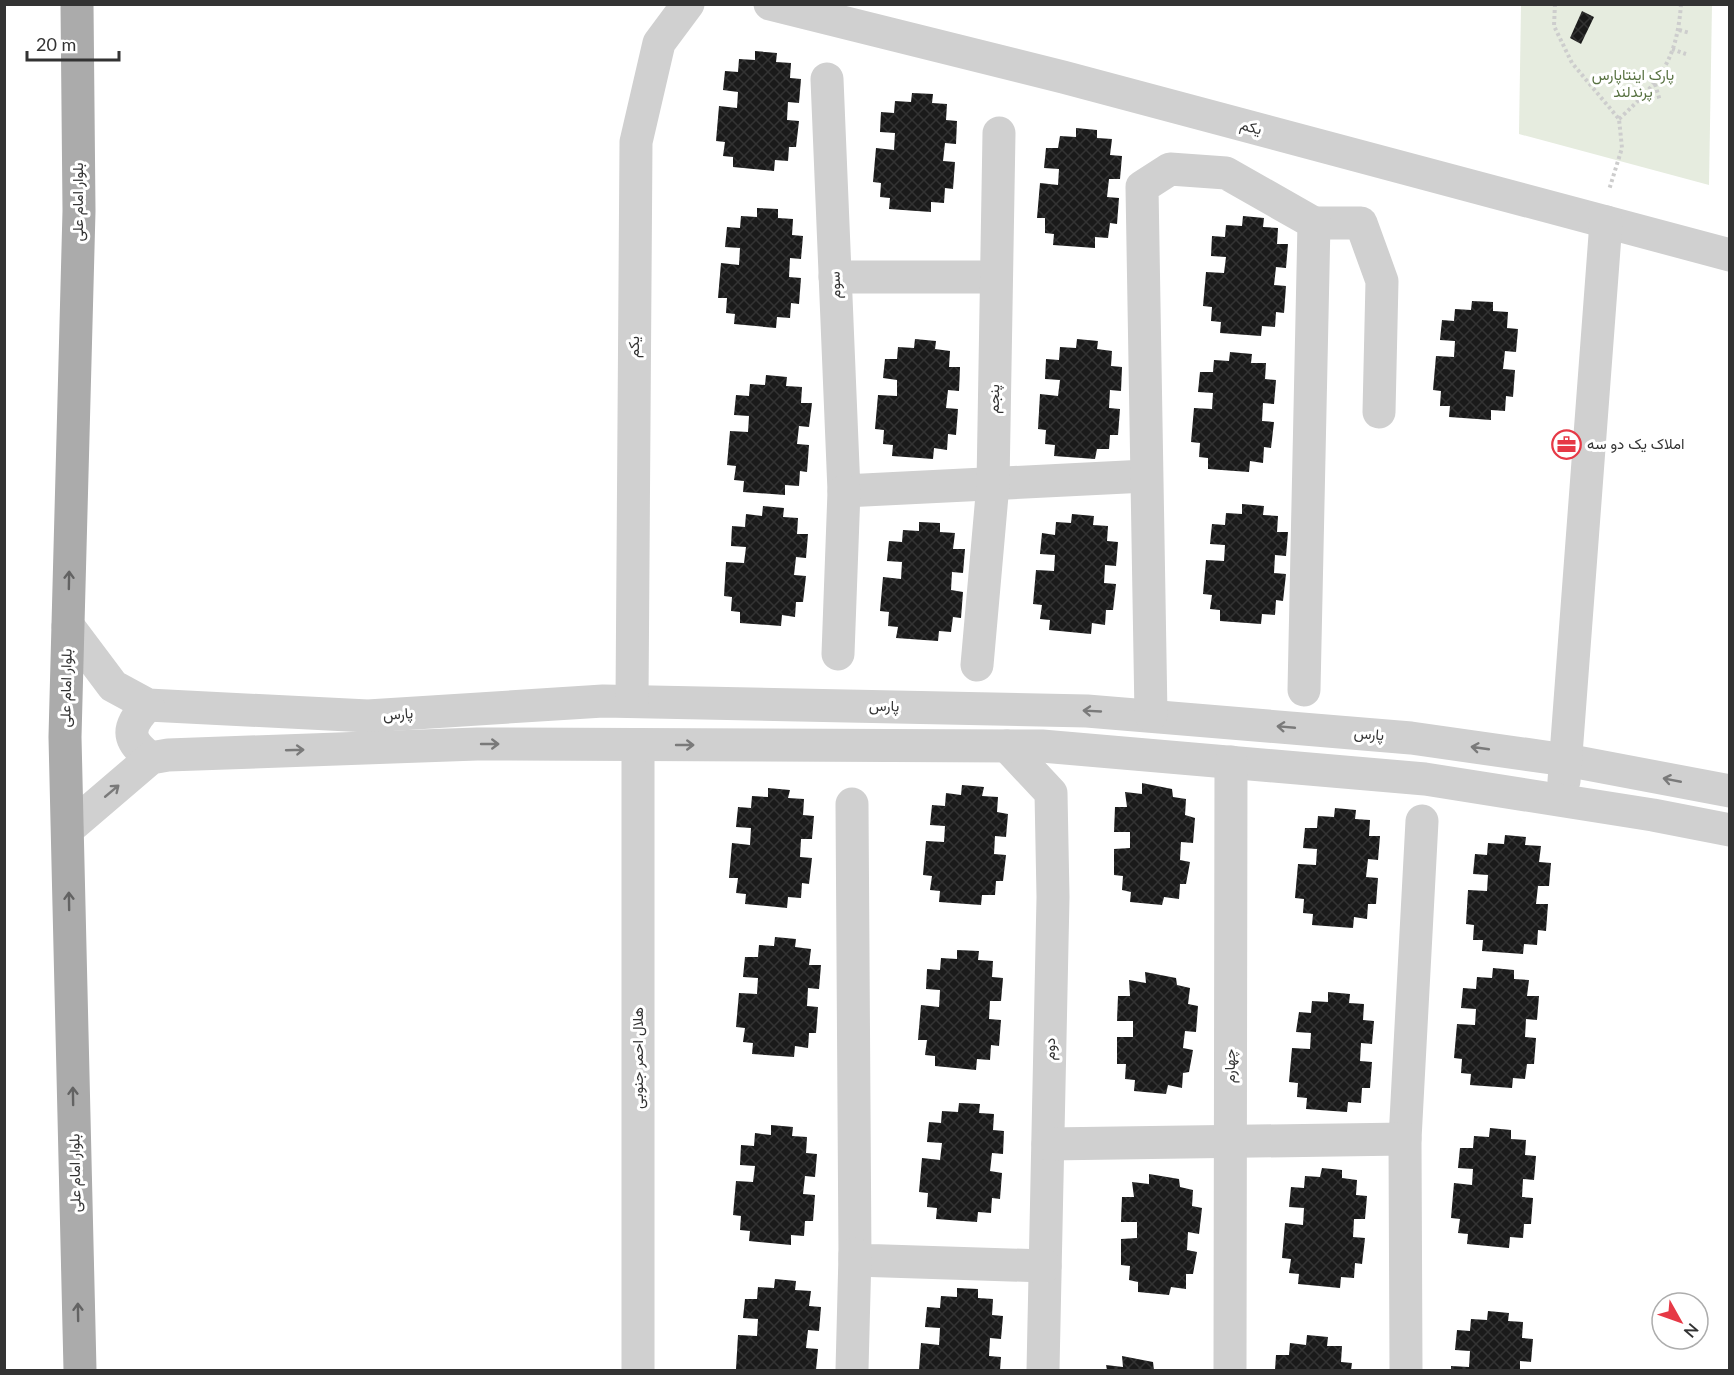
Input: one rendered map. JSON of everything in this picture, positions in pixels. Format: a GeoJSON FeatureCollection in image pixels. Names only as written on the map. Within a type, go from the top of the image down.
{"type":"FeatureCollection","features":[{"type":"Feature","properties":{"kind":"main road","name":"بلوار امام علی"},"geometry":{"type":"LineString","coordinates":[[77,4],[79,211],[65,737],[80,1371]]}},
{"type":"Feature","properties":{"kind":"street","name":"یکم"},"geometry":{"type":"LineString","coordinates":[[632,701],[636,142],[659,43],[688,4]]}},
{"type":"Feature","properties":{"kind":"street","name":"یکم"},"geometry":{"type":"LineString","coordinates":[[770,4],[1064,77],[1730,255]]}},
{"type":"Feature","properties":{"kind":"street","name":"سوم"},"geometry":{"type":"LineString","coordinates":[[827,79],[843,491],[838,654]]}},
{"type":"Feature","properties":{"kind":"street","name":"پنجم"},"geometry":{"type":"LineString","coordinates":[[977,665],[993,484],[999,133]]}},
{"type":"Feature","properties":{"kind":"street"},"geometry":{"type":"LineString","coordinates":[[1151,715],[1142,188],[1170,168],[1226,173],[1314,223],[1361,223],[1382,281],[1379,412]]}},
{"type":"Feature","properties":{"kind":"street"},"geometry":{"type":"LineString","coordinates":[[1562,800],[1606,222]]}},
{"type":"Feature","properties":{"kind":"street"},"geometry":{"type":"LineString","coordinates":[[1304,690],[1314,223]]}},
{"type":"Feature","properties":{"kind":"street"},"geometry":{"type":"LineString","coordinates":[[835,277],[996,277]]}},
{"type":"Feature","properties":{"kind":"street"},"geometry":{"type":"LineString","coordinates":[[843,491],[1146,476]]}},
{"type":"Feature","properties":{"kind":"street","name":"پارس"},"geometry":{"type":"LineString","coordinates":[[68,626],[113,686],[148,705],[368,716],[603,701],[1087,711],[1411,738],[1566,760],[1730,791]]}},
{"type":"Feature","properties":{"kind":"street"},"geometry":{"type":"LineString","coordinates":[[148,705],[136,717],[132,735],[135,743],[151,758]]}},
{"type":"Feature","properties":{"kind":"street"},"geometry":{"type":"LineString","coordinates":[[68,829],[151,758],[168,755],[477,744],[638,744],[1007,746],[1087,750],[1425,779],[1562,800],[1730,830]]}},
{"type":"Feature","properties":{"kind":"street","name":"هلال احمر جنوبی"},"geometry":{"type":"LineString","coordinates":[[638,744],[638,1371]]}},
{"type":"Feature","properties":{"kind":"street"},"geometry":{"type":"LineString","coordinates":[[1007,746],[1052,793],[1087,750]]}},
{"type":"Feature","properties":{"kind":"street","name":"چهارم"},"geometry":{"type":"LineString","coordinates":[[1230,1371],[1231,762]]}},
{"type":"Feature","properties":{"kind":"street","name":"دوم"},"geometry":{"type":"LineString","coordinates":[[1043,1371],[1053,897],[1052,793]]}},
{"type":"Feature","properties":{"kind":"street"},"geometry":{"type":"LineString","coordinates":[[852,804],[855,1260],[1045,1266]]}},
{"type":"Feature","properties":{"kind":"street"},"geometry":{"type":"LineString","coordinates":[[1406,1371],[1405,1139],[1422,821]]}},
{"type":"Feature","properties":{"kind":"street"},"geometry":{"type":"LineString","coordinates":[[1048,1144],[1405,1139]]}},
{"type":"Feature","properties":{"kind":"street"},"geometry":{"type":"LineString","coordinates":[[852,1371],[855,1254]]}},
{"type":"Feature","properties":{"kind":"path"},"geometry":{"type":"LineString","coordinates":[[1555,4],[1554,26],[1572,63],[1619,118],[1622,148],[1609,185],[1606,222]]}},
{"type":"Feature","properties":{"kind":"path"},"geometry":{"type":"LineString","coordinates":[[1619,118],[1663,73],[1679,30],[1681,4]]}},
{"type":"Feature","properties":{"kind":"path"},"geometry":{"type":"LineString","coordinates":[[1679,30],[1690,33]]}},
{"type":"Feature","properties":{"kind":"path"},"geometry":{"type":"LineString","coordinates":[[1672,49],[1686,54]]}},
{"type":"Feature","properties":{"kind":"path"},"geometry":{"type":"LineString","coordinates":[[1654,83],[1660,101]]}},
{"type":"Feature","properties":{"kind":"green space","name":"پارک اینتاپارس پرندلند"},"geometry":{"type":"Polygon","coordinates":[[[1521,5],[1712,5],[1709,185],[1519,134],[1521,5]]]}},
{"type":"Feature","properties":{"kind":"building"},"geometry":{"type":"Polygon","coordinates":[[[1582,11],[1594,17],[1581,44],[1570,38],[1582,11]]]}},
{"type":"Feature","properties":{"kind":"building"},"geometry":{"type":"Polygon","coordinates":[[[755,51],[777,53],[776,62],[791,63],[790,78],[801,79],[799,103],[788,102],[787,120],[799,121],[796,147],[789,147],[788,161],[775,160],[774,171],[733,167],[733,157],[723,156],[725,142],[716,141],[719,106],[737,108],[738,92],[723,90],[725,71],[738,72],[739,59],[755,60],[755,51]]]}},
{"type":"Feature","properties":{"kind":"building"},"geometry":{"type":"Polygon","coordinates":[[[912,93],[933,94],[932,103],[947,104],[946,120],[957,121],[956,144],[945,143],[943,161],[955,162],[953,189],[945,188],[944,203],[931,202],[931,212],[889,209],[890,198],[880,197],[881,183],[873,182],[876,148],[894,150],[895,133],[880,132],[881,112],[894,113],[895,101],[911,102],[912,93]]]}},
{"type":"Feature","properties":{"kind":"building"},"geometry":{"type":"Polygon","coordinates":[[[1076,128],[1097,130],[1097,138],[1112,139],[1110,155],[1122,156],[1120,179],[1109,179],[1107,197],[1119,198],[1117,224],[1110,223],[1108,238],[1095,237],[1095,248],[1053,245],[1054,234],[1045,233],[1045,218],[1037,218],[1040,183],[1058,185],[1059,169],[1044,168],[1046,148],[1058,148],[1060,136],[1076,137],[1076,128]]]}},
{"type":"Feature","properties":{"kind":"building"},"geometry":{"type":"Polygon","coordinates":[[[757,208],[778,209],[778,218],[793,219],[792,235],[803,236],[801,259],[790,258],[789,277],[801,278],[799,304],[791,303],[790,318],[777,317],[776,328],[734,324],[735,314],[726,313],[727,298],[718,298],[721,263],[739,265],[740,248],[725,247],[727,227],[740,228],[741,216],[757,217],[757,208]]]}},
{"type":"Feature","properties":{"kind":"building"},"geometry":{"type":"Polygon","coordinates":[[[1243,216],[1264,218],[1263,227],[1278,228],[1277,244],[1288,244],[1286,268],[1276,267],[1274,285],[1286,286],[1284,313],[1276,312],[1275,327],[1262,326],[1261,336],[1220,333],[1221,322],[1211,321],[1212,307],[1203,306],[1206,272],[1224,273],[1226,257],[1211,256],[1212,236],[1225,237],[1226,225],[1242,226],[1243,216]]]}},
{"type":"Feature","properties":{"kind":"building"},"geometry":{"type":"Polygon","coordinates":[[[1472,301],[1493,302],[1493,311],[1508,312],[1507,328],[1518,329],[1516,352],[1505,351],[1503,369],[1515,370],[1513,397],[1506,396],[1505,411],[1491,410],[1491,420],[1449,417],[1450,406],[1440,406],[1441,391],[1433,390],[1436,356],[1454,357],[1455,341],[1440,340],[1442,320],[1454,321],[1455,309],[1471,310],[1472,301]]]}},
{"type":"Feature","properties":{"kind":"building"},"geometry":{"type":"Polygon","coordinates":[[[915,339],[936,341],[935,349],[950,351],[949,367],[960,367],[959,391],[948,390],[946,408],[958,409],[956,435],[948,434],[947,450],[934,448],[933,459],[892,456],[893,445],[883,444],[884,430],[875,429],[878,395],[897,396],[897,380],[883,378],[885,359],[897,359],[898,347],[914,348],[915,339]]]}},
{"type":"Feature","properties":{"kind":"building"},"geometry":{"type":"Polygon","coordinates":[[[1077,339],[1098,341],[1097,349],[1112,351],[1111,366],[1122,367],[1121,391],[1110,390],[1109,408],[1120,409],[1118,435],[1110,435],[1109,449],[1097,449],[1095,459],[1054,456],[1055,445],[1045,444],[1046,430],[1038,429],[1040,394],[1058,396],[1060,380],[1045,379],[1046,359],[1059,360],[1060,347],[1076,348],[1077,339]]]}},
{"type":"Feature","properties":{"kind":"building"},"geometry":{"type":"Polygon","coordinates":[[[1230,352],[1252,354],[1251,363],[1266,363],[1265,379],[1276,380],[1274,404],[1263,403],[1262,421],[1274,422],[1271,448],[1264,447],[1263,463],[1250,461],[1249,472],[1208,469],[1208,458],[1199,457],[1200,443],[1191,442],[1194,408],[1212,409],[1213,393],[1198,392],[1200,372],[1213,372],[1214,360],[1229,361],[1230,352]]]}},
{"type":"Feature","properties":{"kind":"building"},"geometry":{"type":"Polygon","coordinates":[[[766,375],[787,377],[786,386],[802,387],[801,403],[812,403],[809,427],[799,426],[797,444],[809,445],[807,472],[800,471],[799,486],[785,485],[785,495],[743,492],[744,481],[734,480],[736,466],[727,465],[730,431],[748,432],[749,416],[734,415],[736,395],[749,396],[750,384],[765,385],[766,375]]]}},
{"type":"Feature","properties":{"kind":"building"},"geometry":{"type":"Polygon","coordinates":[[[1242,504],[1264,506],[1263,515],[1278,516],[1277,532],[1288,532],[1286,556],[1275,555],[1274,573],[1286,574],[1283,601],[1276,600],[1275,615],[1262,614],[1261,624],[1220,621],[1220,610],[1210,609],[1212,595],[1203,594],[1206,560],[1224,561],[1225,545],[1210,544],[1212,524],[1225,525],[1226,513],[1242,514],[1242,504]]]}},
{"type":"Feature","properties":{"kind":"building"},"geometry":{"type":"Polygon","coordinates":[[[763,506],[784,508],[783,517],[798,518],[797,534],[808,534],[806,558],[796,557],[794,575],[806,576],[803,602],[796,602],[795,617],[782,615],[781,626],[740,623],[740,612],[731,611],[732,597],[724,596],[726,562],[744,563],[746,547],[731,546],[732,526],[745,527],[746,514],[762,516],[763,506]]]}},
{"type":"Feature","properties":{"kind":"building"},"geometry":{"type":"Polygon","coordinates":[[[1072,514],[1094,516],[1093,525],[1108,526],[1107,541],[1118,542],[1116,566],[1105,565],[1104,583],[1116,584],[1113,610],[1106,610],[1105,625],[1092,623],[1091,634],[1049,630],[1050,620],[1040,619],[1042,605],[1033,604],[1036,570],[1054,571],[1055,555],[1040,554],[1042,533],[1055,535],[1056,522],[1071,523],[1072,514]]]}},
{"type":"Feature","properties":{"kind":"building"},"geometry":{"type":"Polygon","coordinates":[[[919,522],[940,523],[940,532],[955,533],[953,549],[965,549],[963,573],[952,572],[951,590],[963,592],[961,618],[953,617],[951,632],[939,631],[938,641],[896,638],[898,627],[888,626],[889,612],[880,611],[883,577],[901,579],[902,562],[887,561],[889,541],[902,542],[903,530],[919,531],[919,522]]]}},
{"type":"Feature","properties":{"kind":"building"},"geometry":{"type":"Polygon","coordinates":[[[1142,783],[1172,789],[1173,797],[1186,799],[1185,815],[1195,818],[1193,843],[1181,842],[1180,860],[1190,862],[1186,884],[1180,884],[1179,899],[1164,897],[1162,905],[1130,902],[1131,892],[1122,890],[1123,876],[1114,875],[1114,849],[1130,848],[1130,832],[1114,832],[1115,807],[1127,807],[1125,792],[1142,794],[1142,783]]]}},
{"type":"Feature","properties":{"kind":"building"},"geometry":{"type":"Polygon","coordinates":[[[962,785],[984,787],[982,796],[998,797],[997,812],[1008,814],[1006,837],[995,836],[994,854],[1006,855],[1003,881],[996,881],[995,895],[982,895],[981,905],[939,902],[940,891],[930,890],[932,876],[923,875],[926,841],[944,842],[945,826],[930,825],[932,805],[945,806],[946,793],[961,795],[962,785]]]}},
{"type":"Feature","properties":{"kind":"building"},"geometry":{"type":"Polygon","coordinates":[[[768,788],[790,790],[788,798],[804,799],[803,815],[814,816],[812,839],[801,839],[800,857],[812,858],[809,884],[802,883],[801,898],[788,897],[787,908],[745,904],[746,894],[736,893],[738,878],[729,878],[732,843],[750,845],[751,828],[736,827],[738,807],[751,808],[752,796],[768,797],[768,788]]]}},
{"type":"Feature","properties":{"kind":"building"},"geometry":{"type":"Polygon","coordinates":[[[1335,808],[1356,810],[1355,819],[1370,820],[1369,836],[1380,836],[1378,860],[1368,859],[1366,877],[1378,878],[1376,904],[1368,904],[1367,919],[1354,917],[1353,928],[1312,925],[1313,914],[1303,913],[1304,899],[1295,898],[1298,864],[1316,865],[1317,849],[1303,848],[1305,828],[1317,828],[1318,816],[1334,817],[1335,808]]]}},
{"type":"Feature","properties":{"kind":"building"},"geometry":{"type":"Polygon","coordinates":[[[1505,835],[1526,837],[1525,845],[1541,846],[1539,862],[1551,863],[1549,886],[1538,886],[1536,904],[1548,904],[1546,931],[1538,930],[1537,945],[1524,944],[1523,954],[1482,951],[1483,940],[1473,940],[1474,925],[1466,924],[1468,890],[1487,891],[1488,875],[1473,874],[1475,854],[1487,855],[1488,843],[1504,844],[1505,835]]]}},
{"type":"Feature","properties":{"kind":"building"},"geometry":{"type":"Polygon","coordinates":[[[775,937],[796,939],[795,947],[811,949],[809,965],[821,965],[819,989],[808,988],[807,1006],[818,1007],[816,1033],[809,1033],[808,1048],[795,1046],[794,1057],[752,1054],[753,1043],[743,1042],[745,1028],[736,1027],[739,993],[757,994],[758,978],[743,977],[745,957],[758,957],[759,945],[774,946],[775,937]]]}},
{"type":"Feature","properties":{"kind":"building"},"geometry":{"type":"Polygon","coordinates":[[[957,950],[979,951],[978,960],[993,961],[992,977],[1003,978],[1001,1001],[990,1001],[989,1019],[1001,1020],[999,1046],[991,1045],[990,1060],[977,1059],[976,1070],[935,1066],[935,1056],[925,1055],[927,1040],[918,1040],[921,1005],[939,1007],[940,990],[926,989],[927,969],[940,970],[941,958],[957,959],[957,950]]]}},
{"type":"Feature","properties":{"kind":"building"},"geometry":{"type":"Polygon","coordinates":[[[1493,968],[1514,970],[1514,979],[1529,980],[1527,996],[1539,996],[1537,1020],[1526,1019],[1525,1037],[1536,1038],[1534,1064],[1527,1064],[1525,1079],[1513,1078],[1512,1088],[1470,1085],[1471,1074],[1461,1073],[1462,1059],[1454,1058],[1457,1024],[1475,1025],[1476,1009],[1461,1008],[1463,988],[1476,989],[1477,977],[1492,978],[1493,968]]]}},
{"type":"Feature","properties":{"kind":"building"},"geometry":{"type":"Polygon","coordinates":[[[1145,972],[1176,978],[1177,985],[1190,988],[1188,1004],[1198,1006],[1196,1032],[1185,1031],[1183,1048],[1193,1050],[1189,1072],[1183,1073],[1182,1088],[1168,1085],[1166,1094],[1134,1091],[1135,1080],[1125,1079],[1126,1064],[1117,1064],[1117,1037],[1133,1037],[1133,1021],[1117,1021],[1118,996],[1130,996],[1129,980],[1146,983],[1145,972]]]}},
{"type":"Feature","properties":{"kind":"building"},"geometry":{"type":"Polygon","coordinates":[[[1328,992],[1350,994],[1349,1003],[1364,1004],[1363,1020],[1374,1021],[1372,1044],[1361,1043],[1360,1061],[1372,1062],[1370,1088],[1362,1088],[1361,1103],[1348,1102],[1347,1112],[1306,1109],[1307,1098],[1297,1097],[1298,1083],[1289,1082],[1292,1048],[1310,1049],[1311,1033],[1296,1032],[1299,1012],[1311,1013],[1312,1001],[1328,1002],[1328,992]]]}},
{"type":"Feature","properties":{"kind":"building"},"geometry":{"type":"Polygon","coordinates":[[[959,1103],[980,1104],[979,1113],[994,1114],[993,1130],[1004,1131],[1003,1154],[992,1153],[990,1171],[1002,1173],[1000,1199],[992,1198],[991,1213],[978,1212],[977,1222],[936,1219],[937,1208],[927,1207],[928,1193],[919,1192],[922,1158],[940,1160],[942,1143],[927,1142],[929,1122],[941,1123],[942,1111],[958,1112],[959,1103]]]}},
{"type":"Feature","properties":{"kind":"building"},"geometry":{"type":"Polygon","coordinates":[[[771,1125],[793,1127],[792,1136],[807,1137],[806,1153],[817,1154],[815,1177],[805,1176],[803,1194],[815,1195],[813,1221],[805,1221],[804,1236],[791,1235],[791,1245],[749,1241],[750,1231],[740,1230],[741,1216],[733,1215],[736,1181],[753,1182],[755,1166],[740,1165],[741,1145],[754,1146],[755,1133],[771,1135],[771,1125]]]}},
{"type":"Feature","properties":{"kind":"building"},"geometry":{"type":"Polygon","coordinates":[[[1490,1128],[1511,1130],[1511,1139],[1526,1140],[1525,1155],[1536,1156],[1534,1180],[1523,1179],[1522,1197],[1533,1198],[1531,1224],[1524,1224],[1523,1238],[1510,1237],[1509,1248],[1467,1244],[1468,1234],[1458,1233],[1460,1219],[1451,1218],[1454,1183],[1472,1185],[1473,1169],[1458,1168],[1460,1148],[1473,1148],[1474,1136],[1489,1137],[1490,1128]]]}},
{"type":"Feature","properties":{"kind":"building"},"geometry":{"type":"Polygon","coordinates":[[[1322,1168],[1342,1170],[1342,1178],[1357,1180],[1356,1195],[1367,1196],[1365,1219],[1354,1219],[1353,1237],[1365,1238],[1362,1264],[1355,1263],[1354,1278],[1341,1277],[1340,1288],[1298,1284],[1299,1274],[1289,1273],[1291,1259],[1282,1258],[1285,1223],[1303,1225],[1304,1208],[1289,1207],[1291,1187],[1304,1188],[1305,1176],[1320,1177],[1322,1168]]]}},
{"type":"Feature","properties":{"kind":"building"},"geometry":{"type":"Polygon","coordinates":[[[1149,1174],[1179,1179],[1180,1187],[1193,1190],[1192,1206],[1202,1208],[1199,1234],[1188,1232],[1187,1250],[1197,1252],[1193,1274],[1186,1274],[1186,1289],[1171,1287],[1169,1295],[1138,1292],[1138,1282],[1129,1280],[1130,1266],[1121,1265],[1121,1239],[1137,1238],[1137,1222],[1121,1222],[1122,1197],[1134,1197],[1132,1182],[1149,1184],[1149,1174]]]}},
{"type":"Feature","properties":{"kind":"building"},"geometry":{"type":"Polygon","coordinates":[[[775,1279],[796,1281],[795,1290],[811,1291],[809,1306],[821,1307],[819,1331],[808,1330],[806,1348],[818,1349],[816,1370],[736,1369],[738,1335],[757,1336],[758,1319],[743,1318],[745,1299],[757,1299],[758,1287],[774,1288],[775,1279]]]}},
{"type":"Feature","properties":{"kind":"building"},"geometry":{"type":"Polygon","coordinates":[[[957,1288],[978,1289],[978,1298],[993,1299],[992,1315],[1003,1316],[1001,1339],[990,1338],[989,1356],[1001,1357],[1000,1370],[919,1370],[921,1343],[939,1345],[940,1328],[925,1327],[927,1307],[940,1308],[941,1296],[957,1297],[957,1288]]]}},
{"type":"Feature","properties":{"kind":"building"},"geometry":{"type":"Polygon","coordinates":[[[1488,1311],[1509,1313],[1508,1321],[1523,1322],[1522,1338],[1533,1339],[1531,1362],[1520,1361],[1520,1370],[1451,1370],[1451,1366],[1469,1367],[1470,1351],[1455,1350],[1457,1330],[1470,1331],[1471,1319],[1487,1320],[1488,1311]]]}},
{"type":"Feature","properties":{"kind":"building"},"geometry":{"type":"Polygon","coordinates":[[[1307,1335],[1328,1337],[1327,1346],[1342,1346],[1341,1362],[1352,1363],[1351,1370],[1275,1370],[1276,1355],[1289,1355],[1290,1343],[1306,1345],[1307,1335]]]}},
{"type":"Feature","properties":{"kind":"building"},"geometry":{"type":"Polygon","coordinates":[[[1122,1356],[1153,1362],[1154,1370],[1107,1370],[1106,1365],[1123,1367],[1122,1356]]]}},
{"type":"Feature","properties":{"kind":"place","name":"املاک یک دو سه"},"geometry":{"type":"Point","coordinates":[1566,444]}}]}
